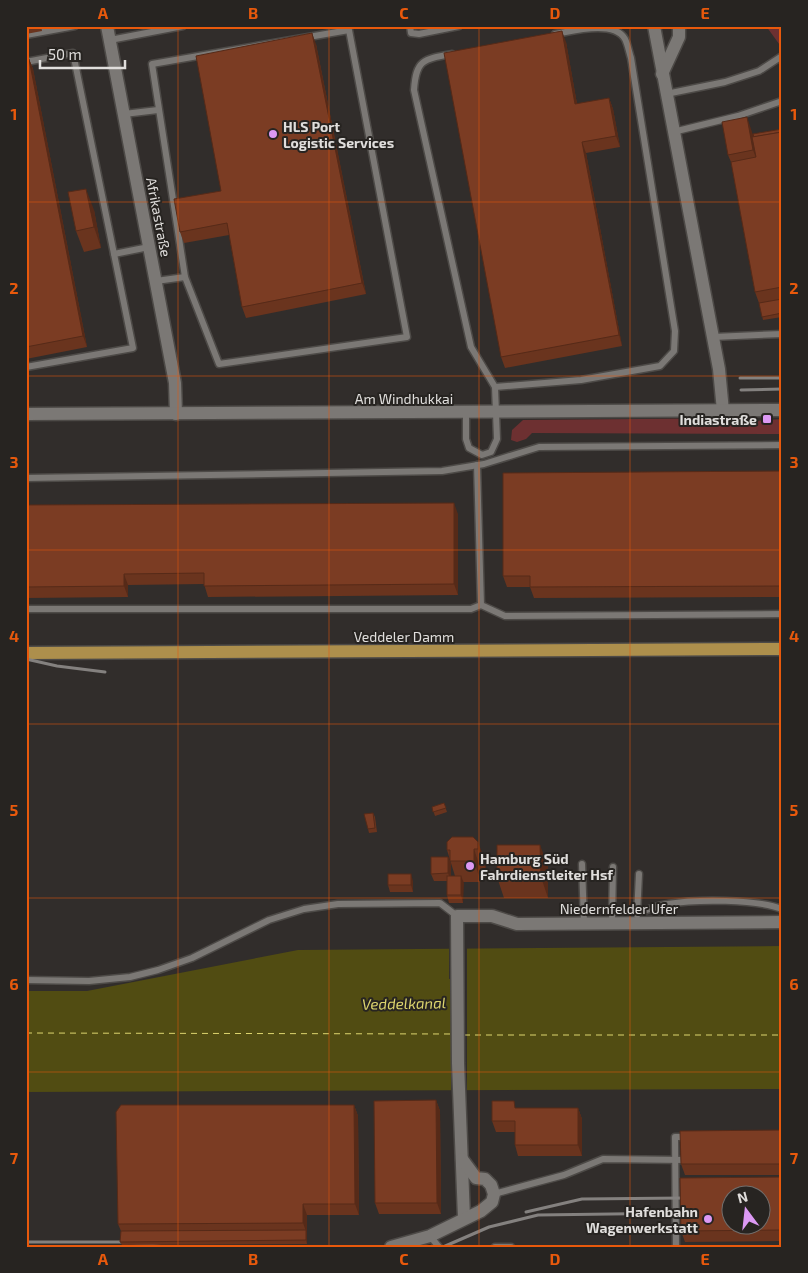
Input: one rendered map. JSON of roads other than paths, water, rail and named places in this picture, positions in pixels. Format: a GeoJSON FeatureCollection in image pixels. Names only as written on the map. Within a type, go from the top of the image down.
{"type":"FeatureCollection","features":[{"type":"Feature","properties":{"kind":"main road","name":"Veddeler Damm"},"geometry":{"type":"LineString","coordinates":[[26,653],[782,649]]}},
{"type":"Feature","properties":{"kind":"street","name":"Afrikastraße"},"geometry":{"type":"LineString","coordinates":[[107,26],[175,383],[176,414]]}},
{"type":"Feature","properties":{"kind":"street"},"geometry":{"type":"LineString","coordinates":[[654,26],[719,369],[723,411]]}},
{"type":"Feature","properties":{"kind":"street"},"geometry":{"type":"LineString","coordinates":[[662,74],[679,37],[679,26]]}},
{"type":"Feature","properties":{"kind":"street","name":"Am Windhukkai"},"geometry":{"type":"LineString","coordinates":[[26,414],[782,410]]}},
{"type":"Feature","properties":{"kind":"street"},"geometry":{"type":"LineString","coordinates":[[457,916],[464,1218]]}},
{"type":"Feature","properties":{"kind":"street","name":"Niedernfelder Ufer"},"geometry":{"type":"LineString","coordinates":[[457,916],[492,916],[517,924],[612,923],[636,918],[782,922]]}},
{"type":"Feature","properties":{"kind":"street"},"geometry":{"type":"LineString","coordinates":[[462,1159],[476,1178]]}},
{"type":"Feature","properties":{"kind":"street"},"geometry":{"type":"LineString","coordinates":[[391,1247],[430,1236],[481,1211],[492,1202],[494,1194],[491,1185],[485,1179],[476,1178],[463,1188]]}},
{"type":"Feature","properties":{"kind":"lane"},"geometry":{"type":"LineString","coordinates":[[26,36],[75,26]]}},
{"type":"Feature","properties":{"kind":"lane"},"geometry":{"type":"LineString","coordinates":[[139,26],[141,34]]}},
{"type":"Feature","properties":{"kind":"lane"},"geometry":{"type":"LineString","coordinates":[[110,40],[182,26]]}},
{"type":"Feature","properties":{"kind":"lane"},"geometry":{"type":"LineString","coordinates":[[410,26],[411,32],[419,34],[459,26]]}},
{"type":"Feature","properties":{"kind":"lane"},"geometry":{"type":"LineString","coordinates":[[495,386],[581,380],[660,366],[674,351],[674,322],[631,58],[625,39],[618,31],[603,28],[587,28],[550,36]]}},
{"type":"Feature","properties":{"kind":"lane"},"geometry":{"type":"LineString","coordinates":[[349,30],[406,337],[219,364],[185,277],[152,64],[349,30]]}},
{"type":"Feature","properties":{"kind":"lane"},"geometry":{"type":"LineString","coordinates":[[26,62],[73,53],[133,348],[26,367]]}},
{"type":"Feature","properties":{"kind":"lane"},"geometry":{"type":"LineString","coordinates":[[456,53],[437,57],[421,64],[415,71],[414,90],[471,346],[495,386],[497,412],[496,444],[491,452],[482,455],[472,452],[467,444],[466,412]]}},
{"type":"Feature","properties":{"kind":"lane"},"geometry":{"type":"LineString","coordinates":[[666,94],[726,82],[759,72],[782,56]]}},
{"type":"Feature","properties":{"kind":"lane"},"geometry":{"type":"LineString","coordinates":[[673,132],[738,116],[782,101]]}},
{"type":"Feature","properties":{"kind":"lane"},"geometry":{"type":"LineString","coordinates":[[124,114],[158,110]]}},
{"type":"Feature","properties":{"kind":"lane"},"geometry":{"type":"LineString","coordinates":[[114,254],[149,247]]}},
{"type":"Feature","properties":{"kind":"lane"},"geometry":{"type":"LineString","coordinates":[[156,281],[185,277]]}},
{"type":"Feature","properties":{"kind":"lane"},"geometry":{"type":"LineString","coordinates":[[713,337],[782,334]]}},
{"type":"Feature","properties":{"kind":"lane"},"geometry":{"type":"LineString","coordinates":[[26,478],[442,471],[480,465],[539,447],[782,445]]}},
{"type":"Feature","properties":{"kind":"lane"},"geometry":{"type":"LineString","coordinates":[[481,605],[480,465],[482,455]]}},
{"type":"Feature","properties":{"kind":"lane"},"geometry":{"type":"LineString","coordinates":[[26,609],[471,609],[481,605],[505,616],[782,614]]}},
{"type":"Feature","properties":{"kind":"lane"},"geometry":{"type":"LineString","coordinates":[[582,864],[584,923]]}},
{"type":"Feature","properties":{"kind":"lane"},"geometry":{"type":"LineString","coordinates":[[612,923],[614,867]]}},
{"type":"Feature","properties":{"kind":"lane"},"geometry":{"type":"LineString","coordinates":[[639,874],[636,918],[667,904],[696,902],[758,904],[782,909]]}},
{"type":"Feature","properties":{"kind":"lane"},"geometry":{"type":"LineString","coordinates":[[26,980],[89,981],[130,977],[158,970],[192,958],[270,920],[304,909],[329,905],[440,903],[457,916]]}},
{"type":"Feature","properties":{"kind":"lane"},"geometry":{"type":"LineString","coordinates":[[676,1247],[675,1137],[695,1137]]}},
{"type":"Feature","properties":{"kind":"lane"},"geometry":{"type":"LineString","coordinates":[[494,1194],[564,1175],[603,1159],[684,1160]]}},
{"type":"Feature","properties":{"kind":"lane"},"geometry":{"type":"LineString","coordinates":[[675,1182],[685,1182]]}},
{"type":"Feature","properties":{"kind":"lane"},"geometry":{"type":"LineString","coordinates":[[430,1236],[439,1247]]}},
{"type":"Feature","properties":{"kind":"lane"},"geometry":{"type":"LineString","coordinates":[[495,1247],[511,1247]]}},
{"type":"Feature","properties":{"kind":"water","name":"Veddelkanal"},"geometry":{"type":"Polygon","coordinates":[[[782,946],[782,1089],[26,1092],[26,991],[87,991],[298,950],[782,946]]]}},
{"type":"Feature","properties":{"kind":"railway"},"geometry":{"type":"LineString","coordinates":[[740,378],[782,378]]}},
{"type":"Feature","properties":{"kind":"railway"},"geometry":{"type":"LineString","coordinates":[[741,390],[782,389]]}},
{"type":"Feature","properties":{"kind":"railway"},"geometry":{"type":"LineString","coordinates":[[26,659],[57,666],[105,672]]}},
{"type":"Feature","properties":{"kind":"railway"},"geometry":{"type":"LineString","coordinates":[[526,1212],[582,1199],[684,1198]]}},
{"type":"Feature","properties":{"kind":"railway"},"geometry":{"type":"LineString","coordinates":[[443,1247],[489,1227],[538,1215],[685,1213]]}},
{"type":"Feature","properties":{"kind":"railway"},"geometry":{"type":"LineString","coordinates":[[26,1242],[125,1242],[165,1247]]}},
{"type":"Feature","properties":{"kind":"place","name":"HLS Port Logistic Services"},"geometry":{"type":"Point","coordinates":[273,134]}},
{"type":"Feature","properties":{"kind":"place","name":"Indiastraße"},"geometry":{"type":"Point","coordinates":[767,419]}},
{"type":"Feature","properties":{"kind":"place","name":"Hamburg Süd Fahrdienstleiter Hsf"},"geometry":{"type":"Point","coordinates":[470,866]}},
{"type":"Feature","properties":{"kind":"place","name":"Hafenbahn Wagenwerkstatt"},"geometry":{"type":"Point","coordinates":[708,1219]}}]}
